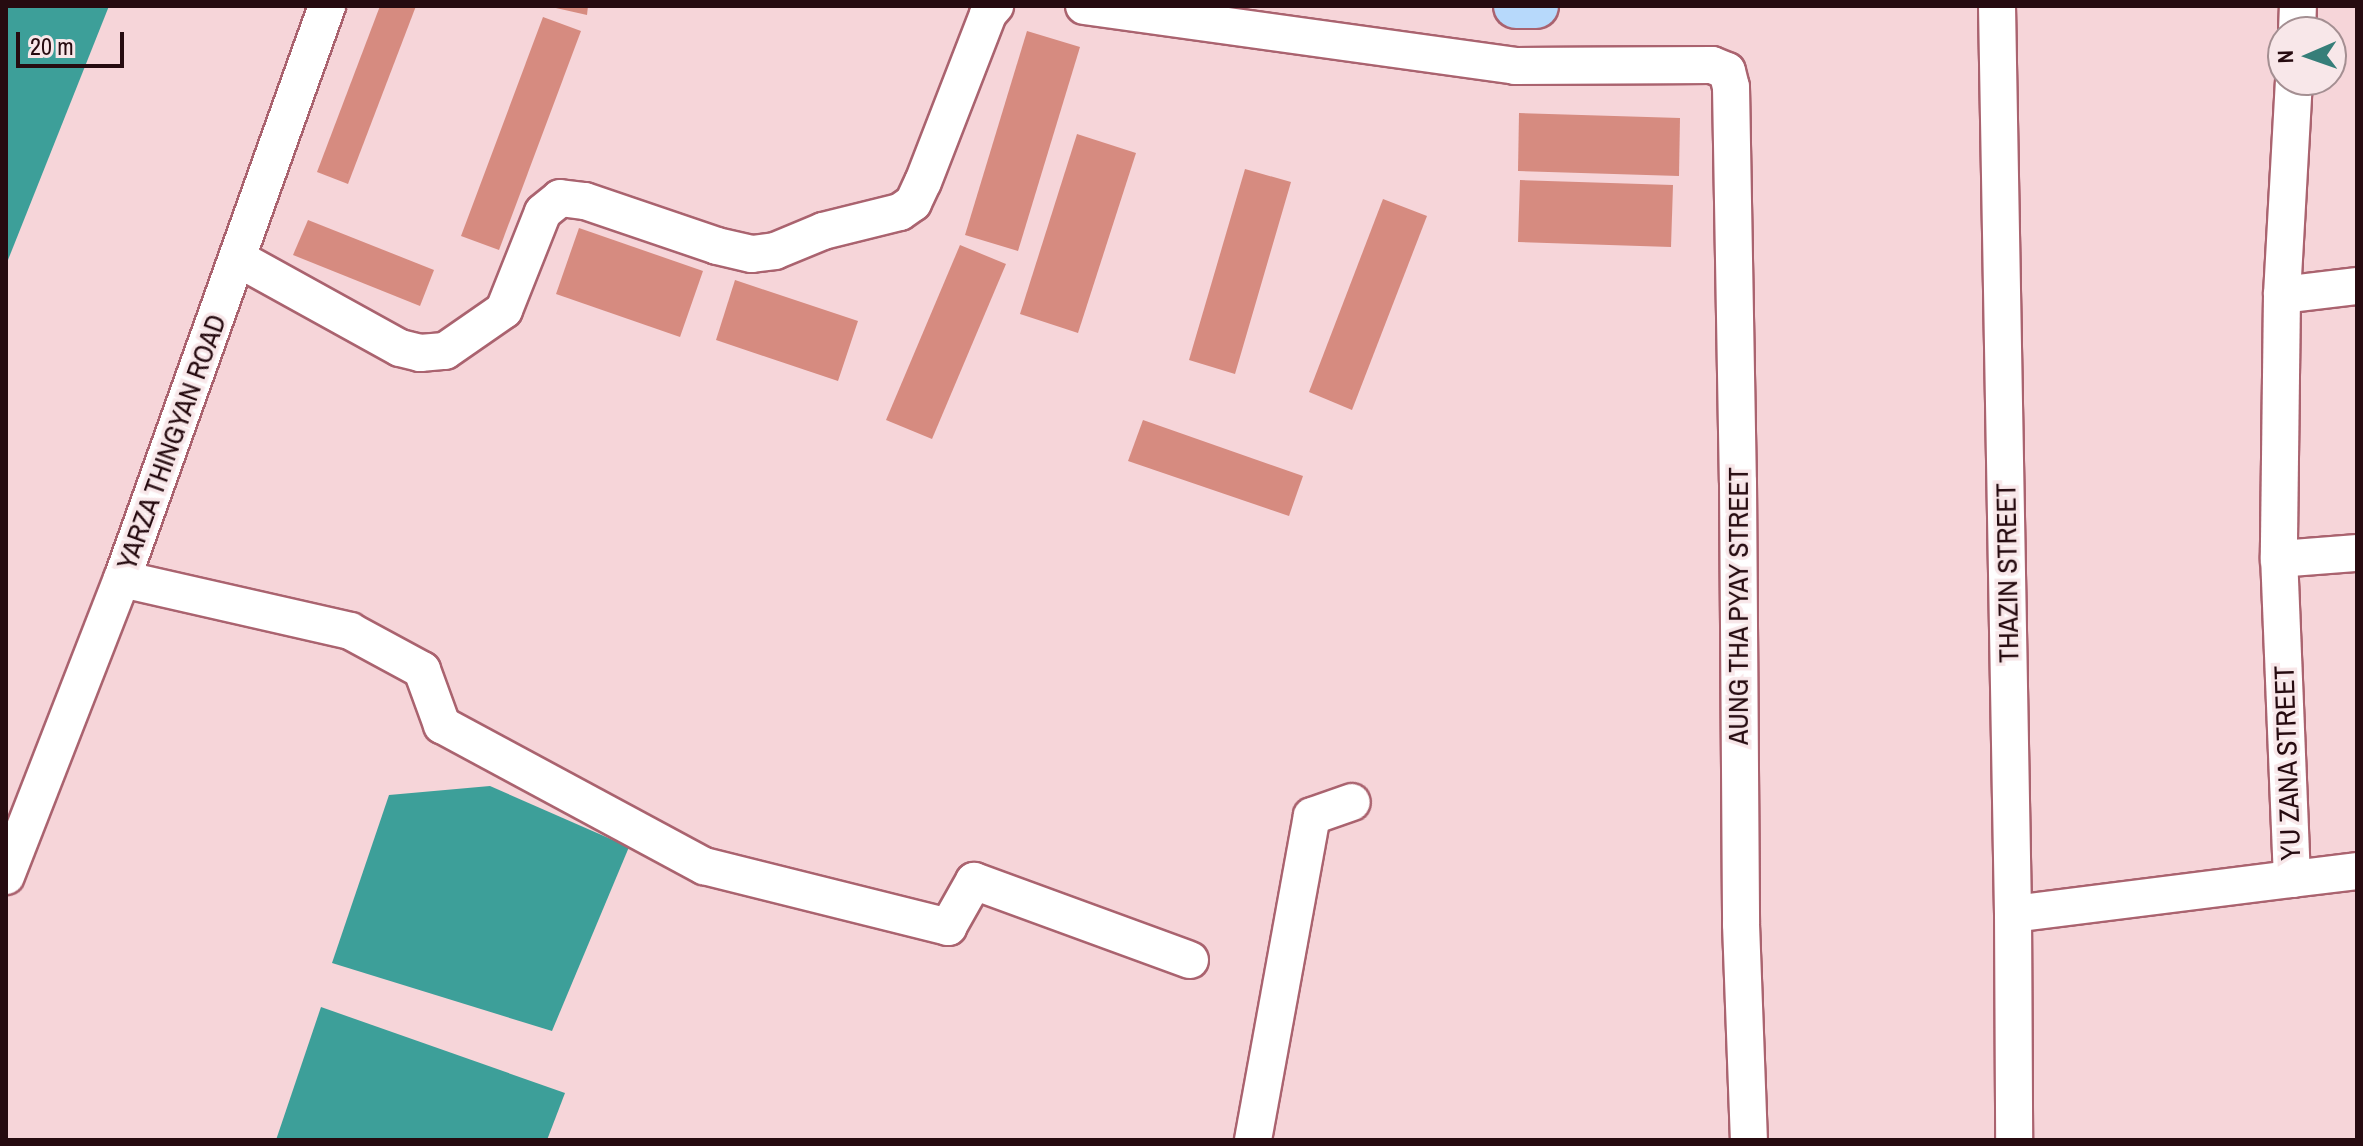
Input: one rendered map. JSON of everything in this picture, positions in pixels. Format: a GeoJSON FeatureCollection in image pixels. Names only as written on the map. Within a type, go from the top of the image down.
{"type":"FeatureCollection","features":[{"type":"Feature","properties":{"kind":"main road"},"geometry":{"type":"LineString","coordinates":[[1516,6],[1536,6]]}},
{"type":"Feature","properties":{"kind":"street","name":"YARZA THINGYAN ROAD"},"geometry":{"type":"LineString","coordinates":[[6,876],[122,579],[327,6]]}},
{"type":"Feature","properties":{"kind":"street"},"geometry":{"type":"LineString","coordinates":[[237,258],[400,348],[420,353],[445,351],[504,310],[543,212],[560,198],[585,201],[717,246],[752,254],[775,251],[823,231],[900,212],[913,203],[923,182],[988,14],[995,6]]}},
{"type":"Feature","properties":{"kind":"street","name":"AUNG THA PYAY STREET"},"geometry":{"type":"LineString","coordinates":[[1084,6],[1515,66],[1712,65],[1727,71],[1731,87],[1741,924],[1749,1140]]}},
{"type":"Feature","properties":{"kind":"street","name":"THAZIN STREET"},"geometry":{"type":"LineString","coordinates":[[1997,6],[2014,1140]]}},
{"type":"Feature","properties":{"kind":"street","name":"YU ZANA STREET"},"geometry":{"type":"LineString","coordinates":[[2013,914],[2292,879],[2279,559],[2282,295],[2293,96]]}},
{"type":"Feature","properties":{"kind":"street"},"geometry":{"type":"LineString","coordinates":[[2282,295],[2357,286]]}},
{"type":"Feature","properties":{"kind":"street"},"geometry":{"type":"LineString","coordinates":[[2279,559],[2357,553]]}},
{"type":"Feature","properties":{"kind":"street"},"geometry":{"type":"LineString","coordinates":[[122,579],[350,631],[422,670],[442,725],[704,866],[948,927],[974,881],[1190,960]]}},
{"type":"Feature","properties":{"kind":"street"},"geometry":{"type":"LineString","coordinates":[[1253,1140],[1312,816],[1352,802]]}},
{"type":"Feature","properties":{"kind":"street"},"geometry":{"type":"LineString","coordinates":[[2292,879],[2357,871]]}},
{"type":"Feature","properties":{"kind":"water"},"geometry":{"type":"Polygon","coordinates":[[[6,6],[109,6],[6,265],[6,6]]]}},
{"type":"Feature","properties":{"kind":"water"},"geometry":{"type":"Polygon","coordinates":[[[490,786],[629,847],[552,1031],[332,963],[389,795],[490,786]]]}},
{"type":"Feature","properties":{"kind":"water"},"geometry":{"type":"Polygon","coordinates":[[[321,1007],[565,1093],[547,1140],[276,1140],[321,1007]]]}},
{"type":"Feature","properties":{"kind":"building"},"geometry":{"type":"Polygon","coordinates":[[[380,6],[416,6],[348,184],[317,172],[380,6]]]}},
{"type":"Feature","properties":{"kind":"building"},"geometry":{"type":"Polygon","coordinates":[[[547,6],[588,6],[587,15],[547,6]]]}},
{"type":"Feature","properties":{"kind":"building"},"geometry":{"type":"Polygon","coordinates":[[[543,17],[581,31],[499,250],[461,236],[543,17]]]}},
{"type":"Feature","properties":{"kind":"building"},"geometry":{"type":"Polygon","coordinates":[[[1027,31],[1080,47],[1018,251],[965,235],[1027,31]]]}},
{"type":"Feature","properties":{"kind":"building"},"geometry":{"type":"Polygon","coordinates":[[[1519,113],[1680,118],[1679,176],[1518,171],[1519,113]]]}},
{"type":"Feature","properties":{"kind":"building"},"geometry":{"type":"Polygon","coordinates":[[[1077,134],[1136,153],[1078,333],[1020,314],[1077,134]]]}},
{"type":"Feature","properties":{"kind":"building"},"geometry":{"type":"Polygon","coordinates":[[[1245,169],[1291,182],[1235,374],[1189,360],[1245,169]]]}},
{"type":"Feature","properties":{"kind":"building"},"geometry":{"type":"Polygon","coordinates":[[[1520,180],[1673,185],[1671,247],[1518,242],[1520,180]]]}},
{"type":"Feature","properties":{"kind":"building"},"geometry":{"type":"Polygon","coordinates":[[[1383,199],[1427,216],[1352,410],[1309,392],[1383,199]]]}},
{"type":"Feature","properties":{"kind":"building"},"geometry":{"type":"Polygon","coordinates":[[[308,220],[434,270],[420,306],[293,255],[308,220]]]}},
{"type":"Feature","properties":{"kind":"building"},"geometry":{"type":"Polygon","coordinates":[[[579,228],[703,271],[680,337],[556,294],[579,228]]]}},
{"type":"Feature","properties":{"kind":"building"},"geometry":{"type":"Polygon","coordinates":[[[960,245],[1006,264],[932,439],[886,420],[960,245]]]}},
{"type":"Feature","properties":{"kind":"building"},"geometry":{"type":"Polygon","coordinates":[[[735,280],[858,321],[838,381],[716,340],[735,280]]]}},
{"type":"Feature","properties":{"kind":"building"},"geometry":{"type":"Polygon","coordinates":[[[1143,420],[1303,476],[1289,516],[1128,461],[1143,420]]]}}]}
